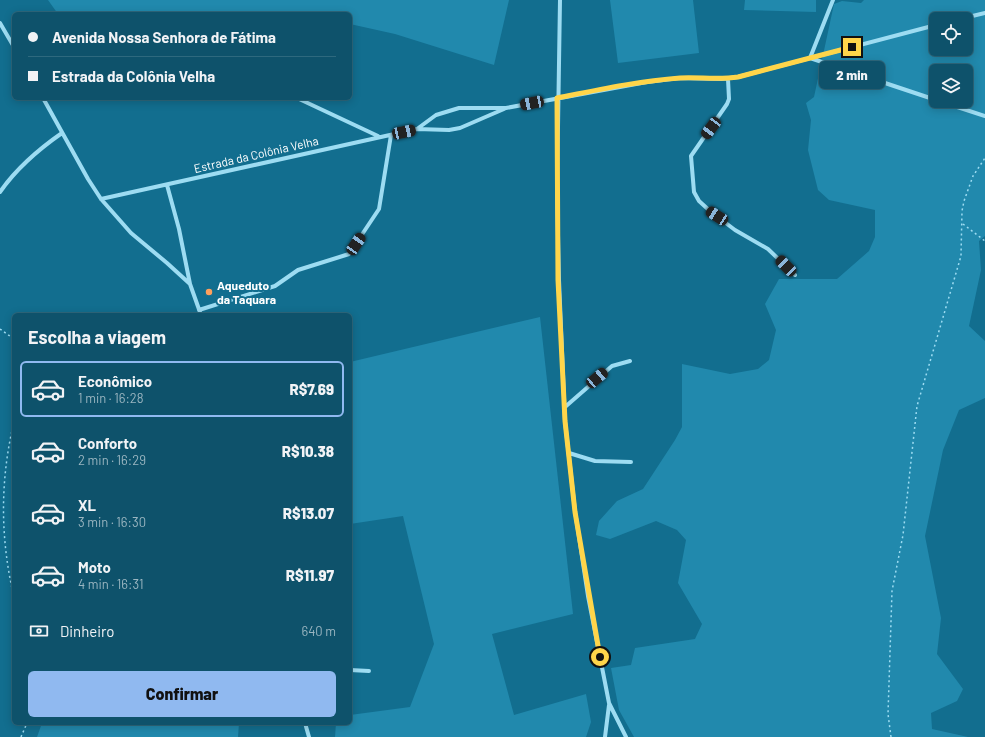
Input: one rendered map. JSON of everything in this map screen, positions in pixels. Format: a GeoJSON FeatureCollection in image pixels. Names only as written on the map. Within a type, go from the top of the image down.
{"type":"FeatureCollection","features":[{"type":"Feature","properties":{"kind":"street"},"geometry":{"type":"LineString","coordinates":[[560,0],[557,98],[558,273],[565,421],[578,534],[609,703],[626,737]]}},
{"type":"Feature","properties":{"kind":"street"},"geometry":{"type":"LineString","coordinates":[[833,0],[810,58],[929,98]]}},
{"type":"Feature","properties":{"kind":"street"},"geometry":{"type":"LineString","coordinates":[[973,15],[985,12]]}},
{"type":"Feature","properties":{"kind":"street"},"geometry":{"type":"LineString","coordinates":[[0,23],[12,44]]}},
{"type":"Feature","properties":{"kind":"street","name":"Estrada da Colônia Velha"},"geometry":{"type":"LineString","coordinates":[[417,129],[436,116],[459,108],[506,108],[654,81],[680,78],[728,79],[929,27]]}},
{"type":"Feature","properties":{"kind":"street"},"geometry":{"type":"LineString","coordinates":[[728,79],[729,98],[692,156],[694,192],[699,201],[710,211],[735,230],[768,249],[795,275]]}},
{"type":"Feature","properties":{"kind":"street"},"geometry":{"type":"LineString","coordinates":[[44,100],[100,199],[131,233],[168,262],[190,284]]}},
{"type":"Feature","properties":{"kind":"street"},"geometry":{"type":"LineString","coordinates":[[301,100],[378,137]]}},
{"type":"Feature","properties":{"kind":"street","name":"Estrada da Colônia Velha"},"geometry":{"type":"LineString","coordinates":[[100,199],[417,129],[449,130],[460,128],[506,108]]}},
{"type":"Feature","properties":{"kind":"street"},"geometry":{"type":"LineString","coordinates":[[960,108],[985,116]]}},
{"type":"Feature","properties":{"kind":"street"},"geometry":{"type":"LineString","coordinates":[[0,192],[8,180],[46,144],[62,133]]}},
{"type":"Feature","properties":{"kind":"street"},"geometry":{"type":"LineString","coordinates":[[199,310],[275,286],[298,270],[349,254],[379,209],[391,135]]}},
{"type":"Feature","properties":{"kind":"street"},"geometry":{"type":"LineString","coordinates":[[167,185],[179,229],[190,284],[200,313]]}},
{"type":"Feature","properties":{"kind":"street"},"geometry":{"type":"LineString","coordinates":[[565,407],[612,366],[630,361]]}},
{"type":"Feature","properties":{"kind":"street"},"geometry":{"type":"LineString","coordinates":[[569,453],[595,461],[630,462]]}},
{"type":"Feature","properties":{"kind":"street"},"geometry":{"type":"LineString","coordinates":[[352,670],[369,671]]}},
{"type":"Feature","properties":{"kind":"street"},"geometry":{"type":"LineString","coordinates":[[605,737],[609,703]]}},
{"type":"Feature","properties":{"kind":"street"},"geometry":{"type":"LineString","coordinates":[[306,725],[309,737]]}},
{"type":"Feature","properties":{"kind":"path"},"geometry":{"type":"LineString","coordinates":[[891,737],[888,714],[892,591],[902,535],[917,406],[962,256],[964,200],[973,176],[985,158]]}},
{"type":"Feature","properties":{"kind":"path"},"geometry":{"type":"LineString","coordinates":[[962,224],[985,241]]}},
{"type":"Feature","properties":{"kind":"path"},"geometry":{"type":"LineString","coordinates":[[0,329],[12,338]]}},
{"type":"Feature","properties":{"kind":"path"},"geometry":{"type":"LineString","coordinates":[[12,430],[6,453],[1,496],[3,536],[12,586]]}},
{"type":"Feature","properties":{"kind":"path"},"geometry":{"type":"LineString","coordinates":[[21,737],[26,725]]}},
{"type":"Feature","properties":{"kind":"shaded area"},"geometry":{"type":"Polygon","coordinates":[[[48,0],[509,0],[494,65],[395,34],[352,24],[352,12],[57,12],[48,0]]]}},
{"type":"Feature","properties":{"kind":"shaded area"},"geometry":{"type":"Polygon","coordinates":[[[610,0],[693,0],[699,53],[618,63],[610,0]]]}},
{"type":"Feature","properties":{"kind":"shaded area"},"geometry":{"type":"Polygon","coordinates":[[[745,0],[816,0],[816,12],[744,10],[745,0]]]}},
{"type":"Feature","properties":{"kind":"shaded area"},"geometry":{"type":"Polygon","coordinates":[[[864,0],[985,0],[985,236],[979,241],[981,270],[969,326],[985,341],[985,398],[959,410],[943,450],[925,536],[941,618],[937,654],[963,689],[957,701],[931,713],[932,729],[968,737],[634,737],[619,710],[611,668],[631,665],[635,648],[695,639],[702,624],[678,583],[686,540],[677,530],[656,521],[610,539],[596,535],[599,521],[617,501],[643,489],[682,427],[682,364],[730,374],[758,369],[769,360],[776,330],[765,304],[779,279],[837,279],[869,251],[875,237],[875,210],[829,200],[818,190],[808,150],[811,120],[806,103],[814,97],[834,4],[842,1],[861,3],[864,0]]]}},
{"type":"Feature","properties":{"kind":"shaded area"},"geometry":{"type":"Polygon","coordinates":[[[540,317],[573,614],[492,634],[514,715],[586,694],[591,722],[586,737],[335,737],[336,725],[352,725],[352,715],[410,707],[434,644],[403,516],[352,524],[352,362],[540,317]]]}},
{"type":"Feature","properties":{"kind":"shaded area"},"geometry":{"type":"Polygon","coordinates":[[[41,725],[239,725],[238,737],[37,737],[41,725]]]}},
{"type":"Feature","properties":{"kind":"place","name":"Aqueduto da Taquara"},"geometry":{"type":"Point","coordinates":[209,292]}},
{"type":"Feature","properties":{"kind":"route"},"geometry":{"type":"LineString","coordinates":[[600,657],[588,596],[575,512],[565,421],[558,280],[557,98],[647,82],[680,78],[728,79],[852,47]]}}]}
